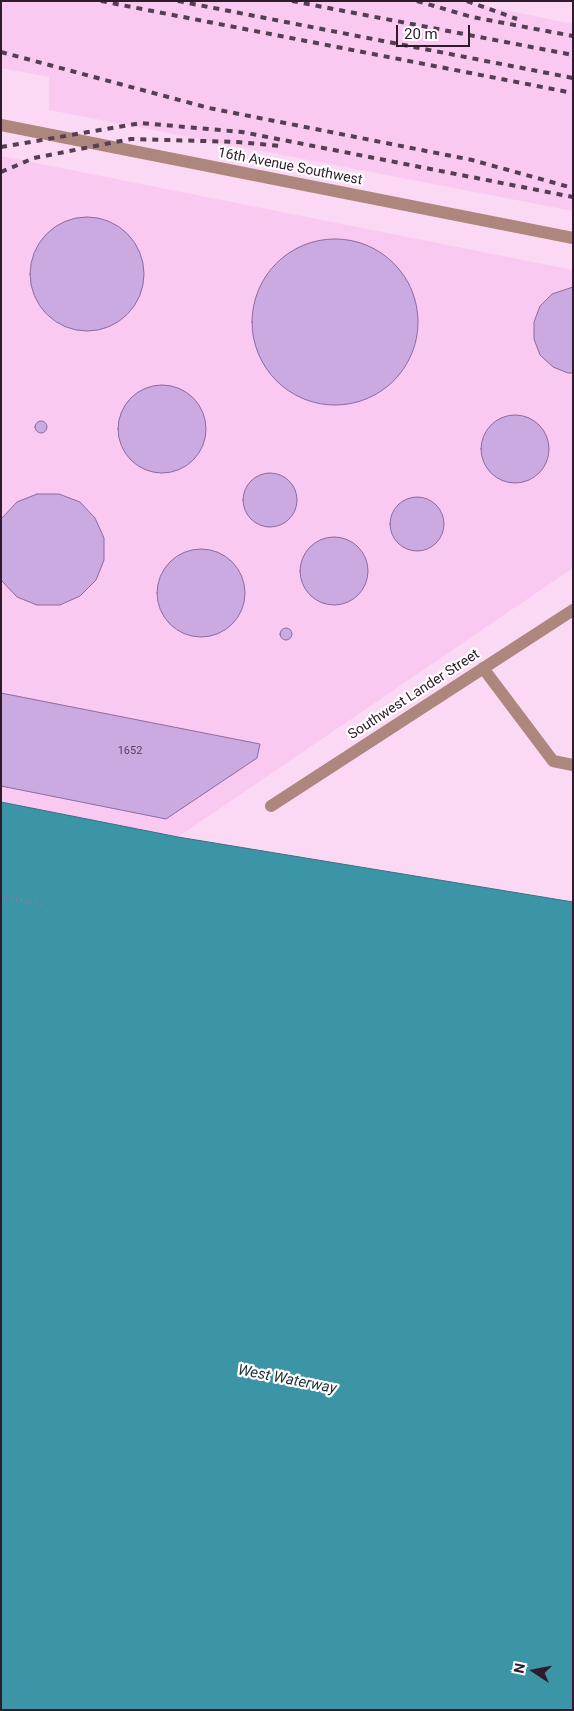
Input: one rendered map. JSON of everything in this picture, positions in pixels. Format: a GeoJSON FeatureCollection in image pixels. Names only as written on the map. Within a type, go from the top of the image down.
{"type":"FeatureCollection","features":[{"type":"Feature","properties":{"kind":"street","name":"16th Avenue Southwest"},"geometry":{"type":"LineString","coordinates":[[1,125],[573,238]]}},
{"type":"Feature","properties":{"kind":"street","name":"Southwest Lander Street"},"geometry":{"type":"LineString","coordinates":[[271,806],[573,610]]}},
{"type":"Feature","properties":{"kind":"street"},"geometry":{"type":"LineString","coordinates":[[483,668],[553,761],[573,765]]}},
{"type":"Feature","properties":{"kind":"path"},"geometry":{"type":"LineString","coordinates":[[1,897],[44,905]]}},
{"type":"Feature","properties":{"kind":"shaded area"},"geometry":{"type":"Polygon","coordinates":[[[1,1],[462,1],[573,24],[573,211],[49,110],[49,77],[1,68],[1,1]]]}},
{"type":"Feature","properties":{"kind":"shaded area"},"geometry":{"type":"Polygon","coordinates":[[[1,156],[573,270],[573,568],[178,837],[1,802],[1,156]]]}},
{"type":"Feature","properties":{"kind":"water","name":"West Waterway"},"geometry":{"type":"Polygon","coordinates":[[[1,802],[178,837],[573,902],[573,1710],[1,1710],[1,802]]]}},
{"type":"Feature","properties":{"kind":"building"},"geometry":{"type":"Polygon","coordinates":[[[87,217],[109,221],[127,234],[140,252],[144,274],[140,296],[127,314],[109,327],[87,331],[65,327],[47,314],[34,296],[30,274],[34,252],[47,234],[65,221],[87,217]]]}},
{"type":"Feature","properties":{"kind":"building"},"geometry":{"type":"Polygon","coordinates":[[[335,239],[367,245],[394,263],[412,290],[418,322],[412,354],[394,381],[367,399],[335,405],[303,399],[276,381],[258,354],[252,322],[258,290],[276,263],[303,245],[335,239]]]}},
{"type":"Feature","properties":{"kind":"building"},"geometry":{"type":"Polygon","coordinates":[[[573,287],[573,373],[568,373],[553,367],[540,355],[534,339],[534,322],[540,306],[552,294],[573,287]]]}},
{"type":"Feature","properties":{"kind":"building"},"geometry":{"type":"Polygon","coordinates":[[[162,385],[179,389],[193,398],[202,412],[206,429],[202,446],[193,460],[179,469],[162,473],[145,469],[131,460],[122,446],[118,429],[122,412],[131,398],[145,389],[162,385]]]}},
{"type":"Feature","properties":{"kind":"building"},"geometry":{"type":"Polygon","coordinates":[[[522,415],[534,421],[543,430],[549,442],[547,462],[539,473],[522,483],[508,483],[491,473],[483,462],[481,442],[491,425],[502,417],[522,415]]]}},
{"type":"Feature","properties":{"kind":"building"},"geometry":{"type":"Polygon","coordinates":[[[39,421],[43,421],[47,427],[43,433],[39,433],[35,429],[35,425],[39,421]]]}},
{"type":"Feature","properties":{"kind":"building"},"geometry":{"type":"Polygon","coordinates":[[[270,473],[280,475],[289,481],[295,490],[297,500],[295,510],[289,519],[280,525],[270,527],[260,525],[251,519],[245,510],[243,500],[245,490],[251,481],[260,475],[270,473]]]}},
{"type":"Feature","properties":{"kind":"building"},"geometry":{"type":"Polygon","coordinates":[[[37,494],[59,494],[80,502],[95,518],[104,538],[104,560],[96,580],[80,596],[60,605],[37,605],[17,597],[1,580],[1,519],[17,502],[37,494]]]}},
{"type":"Feature","properties":{"kind":"building"},"geometry":{"type":"Polygon","coordinates":[[[417,497],[427,499],[436,505],[442,514],[444,524],[442,534],[436,543],[427,549],[417,551],[407,549],[398,543],[392,534],[390,524],[392,514],[398,505],[407,499],[417,497]]]}},
{"type":"Feature","properties":{"kind":"building"},"geometry":{"type":"Polygon","coordinates":[[[334,537],[347,540],[358,547],[365,558],[368,571],[365,584],[358,595],[347,602],[334,605],[321,602],[310,595],[303,584],[300,571],[303,558],[310,547],[321,540],[334,537]]]}},
{"type":"Feature","properties":{"kind":"building"},"geometry":{"type":"Polygon","coordinates":[[[201,549],[218,553],[232,562],[241,576],[245,593],[241,610],[232,624],[218,633],[201,637],[184,633],[170,624],[161,610],[157,593],[161,576],[170,562],[184,553],[201,549]]]}},
{"type":"Feature","properties":{"kind":"building"},"geometry":{"type":"Polygon","coordinates":[[[284,628],[288,628],[292,634],[288,640],[284,640],[280,636],[280,632],[284,628]]]}},
{"type":"Feature","properties":{"kind":"building"},"geometry":{"type":"Polygon","coordinates":[[[1,693],[260,744],[257,758],[166,819],[1,786],[1,693]]]}},
{"type":"Feature","properties":{"kind":"railway"},"geometry":{"type":"LineString","coordinates":[[101,1],[573,93]]}},
{"type":"Feature","properties":{"kind":"railway"},"geometry":{"type":"LineString","coordinates":[[178,1],[573,78]]}},
{"type":"Feature","properties":{"kind":"railway"},"geometry":{"type":"LineString","coordinates":[[292,1],[573,55]]}},
{"type":"Feature","properties":{"kind":"railway"},"geometry":{"type":"LineString","coordinates":[[417,1],[472,17],[573,36]]}},
{"type":"Feature","properties":{"kind":"railway"},"geometry":{"type":"LineString","coordinates":[[467,1],[517,19]]}},
{"type":"Feature","properties":{"kind":"railway"},"geometry":{"type":"LineString","coordinates":[[1,52],[209,108],[472,160],[573,188]]}},
{"type":"Feature","properties":{"kind":"railway"},"geometry":{"type":"LineString","coordinates":[[1,147],[141,123],[242,132],[573,197]]}},
{"type":"Feature","properties":{"kind":"railway"},"geometry":{"type":"LineString","coordinates":[[1,172],[34,158],[131,139],[238,142],[281,146]]}}]}
